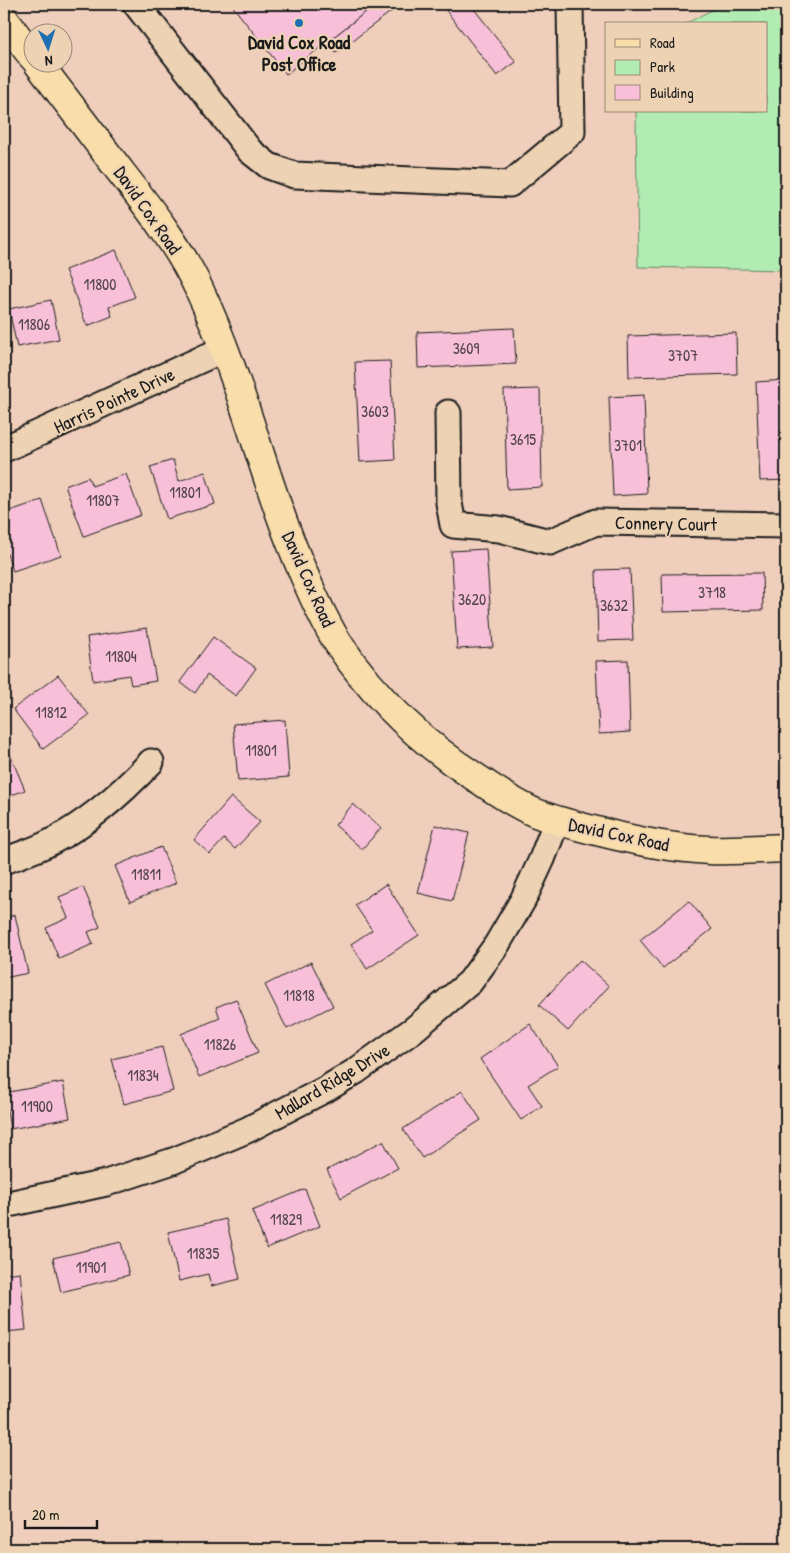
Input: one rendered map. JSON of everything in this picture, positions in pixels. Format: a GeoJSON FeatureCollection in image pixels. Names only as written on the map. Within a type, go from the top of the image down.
{"type":"FeatureCollection","features":[{"type":"Feature","properties":{"kind":"main road"},"geometry":{"type":"LineString","coordinates":[[4,19],[22,43]]}},
{"type":"Feature","properties":{"kind":"main road","name":"David Cox Road"},"geometry":{"type":"LineString","coordinates":[[46,72],[153,213],[199,288],[224,349],[289,535],[306,578],[338,644],[372,688],[410,729],[460,767],[509,799],[536,813],[556,820],[618,837],[685,848],[738,850],[786,848]]}},
{"type":"Feature","properties":{"kind":"street"},"geometry":{"type":"LineString","coordinates":[[136,4],[226,122],[250,151],[269,166],[294,175],[510,184],[572,132],[570,4]]}},
{"type":"Feature","properties":{"kind":"street","name":"Harris Pointe Drive"},"geometry":{"type":"LineString","coordinates":[[4,449],[224,349]]}},
{"type":"Feature","properties":{"kind":"street","name":"Connery Court"},"geometry":{"type":"LineString","coordinates":[[448,413],[449,504],[453,525],[499,529],[550,542],[596,522],[786,524]]}},
{"type":"Feature","properties":{"kind":"street"},"geometry":{"type":"LineString","coordinates":[[4,861],[50,842],[75,828],[96,813],[134,780],[151,762]]}},
{"type":"Feature","properties":{"kind":"street","name":"Mallard Ridge Drive"},"geometry":{"type":"LineString","coordinates":[[4,1205],[106,1183],[173,1161],[246,1130],[326,1089],[356,1071],[413,1030],[470,982],[496,946],[523,900],[542,860],[556,820]]}},
{"type":"Feature","properties":{"kind":"green space"},"geometry":{"type":"Polygon","coordinates":[[[723,4],[786,4],[786,270],[638,267],[636,112],[768,112],[768,22],[689,22],[723,4]]]}},
{"type":"Feature","properties":{"kind":"building","name":"David Cox Road Post Office"},"geometry":{"type":"Polygon","coordinates":[[[231,4],[376,4],[286,74],[231,4]]]}},
{"type":"Feature","properties":{"kind":"building"},"geometry":{"type":"Polygon","coordinates":[[[376,4],[401,4],[336,53],[327,42],[376,4]]]}},
{"type":"Feature","properties":{"kind":"building"},"geometry":{"type":"Polygon","coordinates":[[[441,4],[470,4],[516,62],[497,76],[441,4]]]}},
{"type":"Feature","properties":{"kind":"building"},"geometry":{"type":"Polygon","coordinates":[[[116,250],[135,297],[109,307],[112,316],[87,326],[65,270],[116,250]]]}},
{"type":"Feature","properties":{"kind":"building"},"geometry":{"type":"Polygon","coordinates":[[[51,300],[59,339],[17,347],[9,309],[51,300]]]}},
{"type":"Feature","properties":{"kind":"building"},"geometry":{"type":"Polygon","coordinates":[[[514,328],[516,364],[418,368],[417,332],[514,328]]]}},
{"type":"Feature","properties":{"kind":"building"},"geometry":{"type":"Polygon","coordinates":[[[736,333],[737,374],[629,377],[628,336],[736,333]]]}},
{"type":"Feature","properties":{"kind":"building"},"geometry":{"type":"Polygon","coordinates":[[[390,361],[395,460],[360,462],[355,362],[390,361]]]}},
{"type":"Feature","properties":{"kind":"building"},"geometry":{"type":"Polygon","coordinates":[[[786,380],[786,480],[760,481],[756,382],[786,380]]]}},
{"type":"Feature","properties":{"kind":"building"},"geometry":{"type":"Polygon","coordinates":[[[540,389],[542,487],[507,489],[504,390],[540,389]]]}},
{"type":"Feature","properties":{"kind":"building"},"geometry":{"type":"Polygon","coordinates":[[[644,395],[647,494],[613,496],[609,397],[644,395]]]}},
{"type":"Feature","properties":{"kind":"building"},"geometry":{"type":"Polygon","coordinates":[[[173,460],[179,481],[205,472],[215,504],[167,519],[150,467],[173,460]]]}},
{"type":"Feature","properties":{"kind":"building"},"geometry":{"type":"Polygon","coordinates":[[[126,474],[141,515],[84,536],[65,486],[88,477],[92,486],[126,474]]]}},
{"type":"Feature","properties":{"kind":"building"},"geometry":{"type":"Polygon","coordinates":[[[42,500],[61,555],[13,571],[4,546],[4,513],[42,500]]]}},
{"type":"Feature","properties":{"kind":"building"},"geometry":{"type":"Polygon","coordinates":[[[486,549],[493,647],[457,649],[451,551],[486,549]]]}},
{"type":"Feature","properties":{"kind":"building"},"geometry":{"type":"Polygon","coordinates":[[[630,569],[633,640],[598,641],[596,570],[630,569]]]}},
{"type":"Feature","properties":{"kind":"building"},"geometry":{"type":"Polygon","coordinates":[[[762,573],[763,610],[663,612],[662,574],[762,573]]]}},
{"type":"Feature","properties":{"kind":"building"},"geometry":{"type":"Polygon","coordinates":[[[147,628],[156,681],[131,685],[129,675],[93,681],[87,637],[147,628]]]}},
{"type":"Feature","properties":{"kind":"building"},"geometry":{"type":"Polygon","coordinates":[[[213,637],[256,668],[236,696],[207,675],[195,693],[180,682],[213,637]]]}},
{"type":"Feature","properties":{"kind":"building"},"geometry":{"type":"Polygon","coordinates":[[[628,660],[630,732],[599,734],[596,661],[628,660]]]}},
{"type":"Feature","properties":{"kind":"building"},"geometry":{"type":"Polygon","coordinates":[[[58,675],[89,715],[43,749],[13,709],[58,675]]]}},
{"type":"Feature","properties":{"kind":"building"},"geometry":{"type":"Polygon","coordinates":[[[285,720],[289,777],[238,781],[233,724],[285,720]]]}},
{"type":"Feature","properties":{"kind":"building"},"geometry":{"type":"Polygon","coordinates":[[[6,745],[25,790],[4,798],[4,746],[6,745]]]}},
{"type":"Feature","properties":{"kind":"building"},"geometry":{"type":"Polygon","coordinates":[[[231,797],[260,822],[235,849],[224,839],[210,854],[194,840],[231,797]]]}},
{"type":"Feature","properties":{"kind":"building"},"geometry":{"type":"Polygon","coordinates":[[[353,804],[381,828],[362,849],[335,825],[353,804]]]}},
{"type":"Feature","properties":{"kind":"building"},"geometry":{"type":"Polygon","coordinates":[[[435,825],[469,833],[452,901],[418,893],[435,825]]]}},
{"type":"Feature","properties":{"kind":"building"},"geometry":{"type":"Polygon","coordinates":[[[161,847],[176,883],[130,902],[115,866],[161,847]]]}},
{"type":"Feature","properties":{"kind":"building"},"geometry":{"type":"Polygon","coordinates":[[[386,884],[419,935],[367,969],[351,944],[372,930],[355,905],[386,884]]]}},
{"type":"Feature","properties":{"kind":"building"},"geometry":{"type":"Polygon","coordinates":[[[83,887],[100,927],[88,932],[93,944],[59,959],[46,928],[68,918],[59,897],[83,887]]]}},
{"type":"Feature","properties":{"kind":"building"},"geometry":{"type":"Polygon","coordinates":[[[689,901],[712,929],[663,968],[640,940],[689,901]]]}},
{"type":"Feature","properties":{"kind":"building"},"geometry":{"type":"Polygon","coordinates":[[[15,915],[28,973],[4,978],[4,918],[15,915]]]}},
{"type":"Feature","properties":{"kind":"building"},"geometry":{"type":"Polygon","coordinates":[[[580,960],[609,986],[568,1031],[539,1005],[580,960]]]}},
{"type":"Feature","properties":{"kind":"building"},"geometry":{"type":"Polygon","coordinates":[[[311,962],[333,1006],[287,1029],[265,985],[311,962]]]}},
{"type":"Feature","properties":{"kind":"building"},"geometry":{"type":"Polygon","coordinates":[[[236,999],[258,1053],[199,1077],[181,1034],[220,1018],[216,1007],[236,999]]]}},
{"type":"Feature","properties":{"kind":"building"},"geometry":{"type":"Polygon","coordinates":[[[530,1024],[558,1066],[528,1085],[542,1106],[521,1120],[480,1059],[530,1024]]]}},
{"type":"Feature","properties":{"kind":"building"},"geometry":{"type":"Polygon","coordinates":[[[162,1047],[173,1091],[124,1104],[112,1059],[162,1047]]]}},
{"type":"Feature","properties":{"kind":"building"},"geometry":{"type":"Polygon","coordinates":[[[63,1082],[70,1118],[10,1129],[4,1093],[63,1082]]]}},
{"type":"Feature","properties":{"kind":"building"},"geometry":{"type":"Polygon","coordinates":[[[462,1091],[481,1120],[422,1158],[403,1129],[462,1091]]]}},
{"type":"Feature","properties":{"kind":"building"},"geometry":{"type":"Polygon","coordinates":[[[383,1141],[398,1168],[341,1198],[327,1170],[383,1141]]]}},
{"type":"Feature","properties":{"kind":"building"},"geometry":{"type":"Polygon","coordinates":[[[305,1189],[320,1226],[267,1248],[252,1211],[305,1189]]]}},
{"type":"Feature","properties":{"kind":"building"},"geometry":{"type":"Polygon","coordinates":[[[226,1219],[240,1279],[211,1286],[208,1274],[179,1281],[168,1232],[226,1219]]]}},
{"type":"Feature","properties":{"kind":"building"},"geometry":{"type":"Polygon","coordinates":[[[121,1242],[129,1275],[61,1292],[53,1258],[121,1242]]]}},
{"type":"Feature","properties":{"kind":"building"},"geometry":{"type":"Polygon","coordinates":[[[20,1272],[26,1330],[5,1332],[4,1274],[20,1272]]]}},
{"type":"Feature","properties":{"kind":"place","name":"David Cox Road Post Office"},"geometry":{"type":"Point","coordinates":[299,23]}}]}
